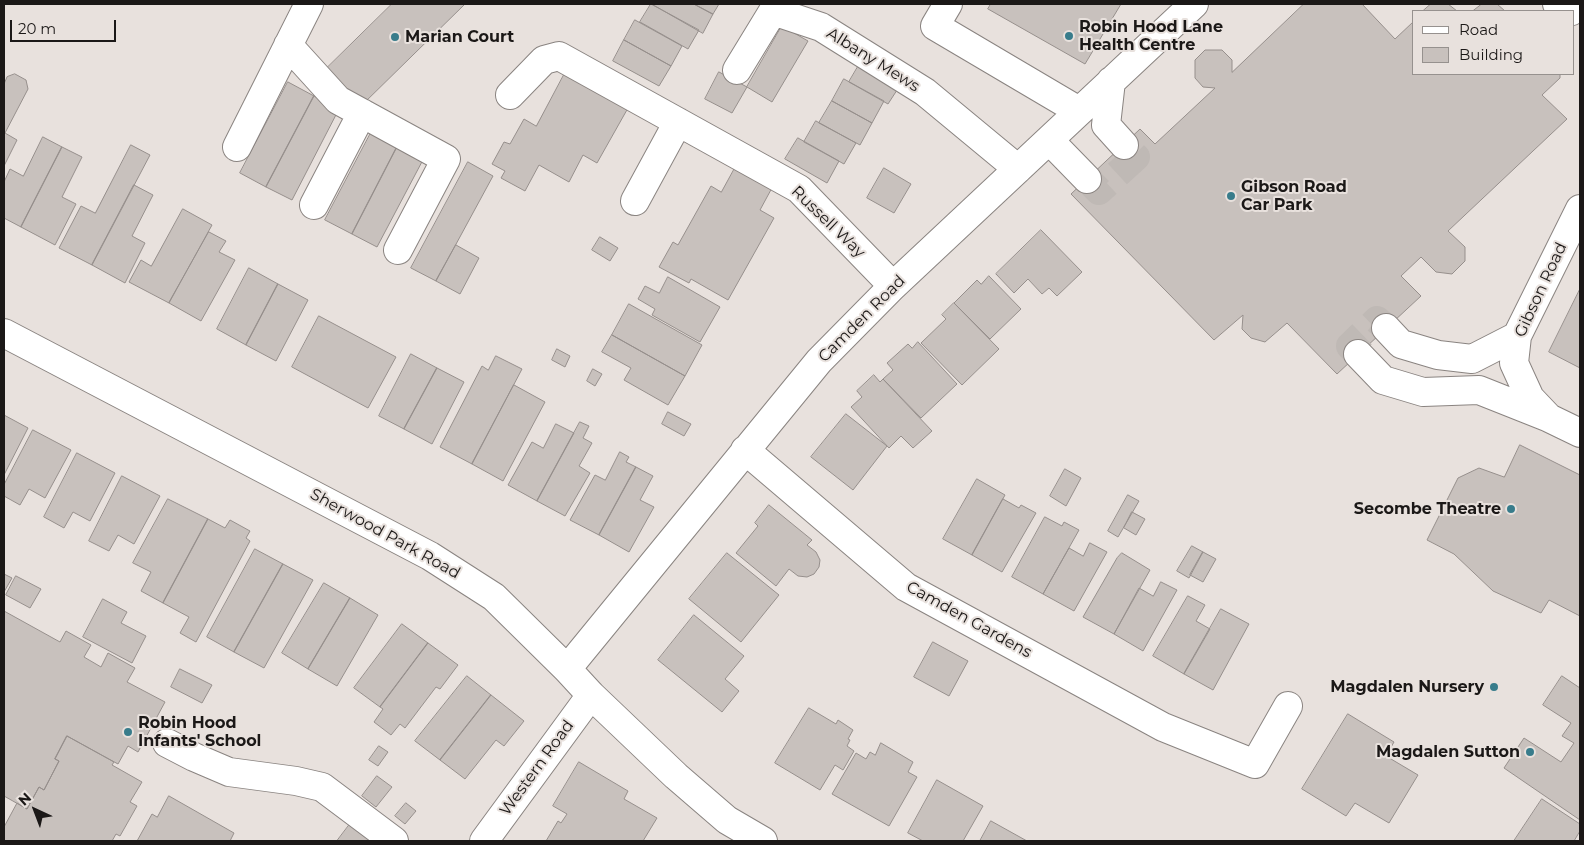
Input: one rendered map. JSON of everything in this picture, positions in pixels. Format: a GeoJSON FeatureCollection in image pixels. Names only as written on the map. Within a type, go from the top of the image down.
{"type":"FeatureCollection","features":[{"type":"Feature","properties":{"kind":"street"},"geometry":{"type":"LineString","coordinates":[[237,147],[309,4]]}},
{"type":"Feature","properties":{"kind":"street"},"geometry":{"type":"LineString","coordinates":[[948,4],[935,26],[1079,112]]}},
{"type":"Feature","properties":{"kind":"street","name":"Camden Road"},"geometry":{"type":"LineString","coordinates":[[567,669],[819,361],[893,286],[1194,4]]}},
{"type":"Feature","properties":{"kind":"street"},"geometry":{"type":"LineString","coordinates":[[1557,4],[1570,10]]}},
{"type":"Feature","properties":{"kind":"street","name":"Albany Mews"},"geometry":{"type":"LineString","coordinates":[[737,70],[773,11],[821,28],[925,92],[1018,168]]}},
{"type":"Feature","properties":{"kind":"street"},"geometry":{"type":"LineString","coordinates":[[288,44],[338,100],[446,159],[398,250]]}},
{"type":"Feature","properties":{"kind":"street","name":"Russell Way"},"geometry":{"type":"LineString","coordinates":[[510,95],[544,60],[559,56],[799,189],[893,286]]}},
{"type":"Feature","properties":{"kind":"street"},"geometry":{"type":"LineString","coordinates":[[1111,81],[1106,125],[1124,144]]}},
{"type":"Feature","properties":{"kind":"street"},"geometry":{"type":"LineString","coordinates":[[314,205],[362,113]]}},
{"type":"Feature","properties":{"kind":"street"},"geometry":{"type":"LineString","coordinates":[[635,202],[678,122]]}},
{"type":"Feature","properties":{"kind":"street"},"geometry":{"type":"LineString","coordinates":[[1049,140],[1087,179]]}},
{"type":"Feature","properties":{"kind":"street","name":"Gibson Road"},"geometry":{"type":"LineString","coordinates":[[1580,210],[1516,336],[1514,364],[1530,398],[1549,418],[1580,433]]}},
{"type":"Feature","properties":{"kind":"street"},"geometry":{"type":"LineString","coordinates":[[1386,328],[1401,344],[1438,355],[1472,359],[1516,336]]}},
{"type":"Feature","properties":{"kind":"street","name":"Sherwood Park Road"},"geometry":{"type":"LineString","coordinates":[[4,333],[430,556],[494,597],[591,695],[676,776],[728,820],[763,841]]}},
{"type":"Feature","properties":{"kind":"street"},"geometry":{"type":"LineString","coordinates":[[1358,354],[1383,380],[1423,392],[1479,390],[1549,418]]}},
{"type":"Feature","properties":{"kind":"street","name":"Camden Gardens"},"geometry":{"type":"LineString","coordinates":[[746,450],[906,587],[1163,727],[1255,764],[1288,706]]}},
{"type":"Feature","properties":{"kind":"street","name":"Western Road"},"geometry":{"type":"LineString","coordinates":[[484,841],[591,695]]}},
{"type":"Feature","properties":{"kind":"street"},"geometry":{"type":"LineString","coordinates":[[167,742],[194,757],[229,772],[296,781],[322,787],[394,841]]}},
{"type":"Feature","properties":{"kind":"building","name":"Marian Court"},"geometry":{"type":"Polygon","coordinates":[[[392,4],[465,4],[361,106],[325,70],[392,4]]]}},
{"type":"Feature","properties":{"kind":"building"},"geometry":{"type":"Polygon","coordinates":[[[651,4],[699,30],[688,49],[640,22],[651,4]]]}},
{"type":"Feature","properties":{"kind":"building"},"geometry":{"type":"Polygon","coordinates":[[[652,4],[694,4],[713,14],[703,33],[652,4]]]}},
{"type":"Feature","properties":{"kind":"building"},"geometry":{"type":"Polygon","coordinates":[[[694,4],[719,4],[713,14],[694,4]]]}},
{"type":"Feature","properties":{"kind":"building","name":"Robin Hood Lane Health Centre"},"geometry":{"type":"Polygon","coordinates":[[[991,4],[1121,4],[1085,64],[988,9],[991,4]]]}},
{"type":"Feature","properties":{"kind":"building"},"geometry":{"type":"Polygon","coordinates":[[[1304,4],[1362,4],[1395,39],[1412,23],[1412,75],[1560,75],[1560,78],[1542,95],[1567,119],[1448,231],[1465,247],[1465,261],[1452,274],[1436,272],[1421,257],[1401,276],[1421,296],[1337,374],[1287,323],[1265,342],[1251,338],[1242,329],[1243,315],[1214,340],[1071,194],[1140,129],[1155,144],[1215,88],[1203,87],[1195,78],[1195,60],[1205,50],[1222,50],[1232,60],[1232,72],[1304,4]]]}},
{"type":"Feature","properties":{"kind":"building"},"geometry":{"type":"Polygon","coordinates":[[[1431,4],[1448,4],[1456,10],[1424,10],[1431,4]]]}},
{"type":"Feature","properties":{"kind":"building"},"geometry":{"type":"Polygon","coordinates":[[[1482,4],[1497,4],[1504,10],[1474,10],[1482,4]]]}},
{"type":"Feature","properties":{"kind":"building"},"geometry":{"type":"Polygon","coordinates":[[[635,20],[682,46],[671,66],[624,40],[635,20]]]}},
{"type":"Feature","properties":{"kind":"building"},"geometry":{"type":"Polygon","coordinates":[[[782,26],[808,41],[772,102],[747,87],[782,26]]]}},
{"type":"Feature","properties":{"kind":"building"},"geometry":{"type":"Polygon","coordinates":[[[624,40],[671,66],[659,86],[613,61],[624,40]]]}},
{"type":"Feature","properties":{"kind":"building"},"geometry":{"type":"Polygon","coordinates":[[[859,65],[899,87],[888,104],[849,82],[859,65]]]}},
{"type":"Feature","properties":{"kind":"building"},"geometry":{"type":"Polygon","coordinates":[[[719,72],[747,87],[732,113],[705,99],[719,72]]]}},
{"type":"Feature","properties":{"kind":"building"},"geometry":{"type":"Polygon","coordinates":[[[565,73],[628,108],[597,163],[583,155],[569,182],[539,165],[525,191],[501,178],[505,171],[492,164],[504,142],[510,144],[524,119],[536,126],[565,73]]]}},
{"type":"Feature","properties":{"kind":"building"},"geometry":{"type":"Polygon","coordinates":[[[15,74],[26,80],[28,89],[5,133],[17,140],[4,166],[4,84],[7,77],[15,74]]]}},
{"type":"Feature","properties":{"kind":"building"},"geometry":{"type":"Polygon","coordinates":[[[844,79],[884,101],[872,123],[832,101],[844,79]]]}},
{"type":"Feature","properties":{"kind":"building"},"geometry":{"type":"Polygon","coordinates":[[[288,82],[314,96],[266,187],[240,173],[288,82]]]}},
{"type":"Feature","properties":{"kind":"building"},"geometry":{"type":"Polygon","coordinates":[[[314,96],[339,109],[292,200],[266,187],[314,96]]]}},
{"type":"Feature","properties":{"kind":"building"},"geometry":{"type":"Polygon","coordinates":[[[832,101],[872,123],[860,145],[819,123],[832,101]]]}},
{"type":"Feature","properties":{"kind":"building"},"geometry":{"type":"Polygon","coordinates":[[[816,121],[856,143],[844,164],[804,142],[816,121]]]}},
{"type":"Feature","properties":{"kind":"building"},"geometry":{"type":"Polygon","coordinates":[[[373,129],[399,143],[352,234],[325,220],[373,129]]]}},
{"type":"Feature","properties":{"kind":"building"},"geometry":{"type":"Polygon","coordinates":[[[43,137],[62,147],[21,227],[4,218],[4,182],[10,169],[23,176],[43,137]]]}},
{"type":"Feature","properties":{"kind":"building"},"geometry":{"type":"Polygon","coordinates":[[[798,138],[839,161],[827,183],[785,159],[798,138]]]}},
{"type":"Feature","properties":{"kind":"building"},"geometry":{"type":"Polygon","coordinates":[[[399,143],[425,156],[377,247],[352,234],[399,143]]]}},
{"type":"Feature","properties":{"kind":"building"},"geometry":{"type":"Polygon","coordinates":[[[131,145],[150,155],[92,265],[59,248],[81,206],[95,213],[131,145]]]}},
{"type":"Feature","properties":{"kind":"building"},"geometry":{"type":"Polygon","coordinates":[[[62,147],[82,157],[62,197],[76,204],[55,245],[21,227],[62,147]]]}},
{"type":"Feature","properties":{"kind":"building"},"geometry":{"type":"Polygon","coordinates":[[[468,162],[493,176],[436,281],[411,268],[468,162]]]}},
{"type":"Feature","properties":{"kind":"building"},"geometry":{"type":"Polygon","coordinates":[[[735,168],[773,186],[760,210],[774,218],[728,300],[691,279],[689,283],[659,267],[673,242],[678,245],[711,186],[721,192],[735,168]]]}},
{"type":"Feature","properties":{"kind":"building"},"geometry":{"type":"Polygon","coordinates":[[[884,168],[911,184],[894,213],[867,198],[884,168]]]}},
{"type":"Feature","properties":{"kind":"building"},"geometry":{"type":"Polygon","coordinates":[[[134,185],[153,195],[132,236],[145,243],[125,283],[92,265],[134,185]]]}},
{"type":"Feature","properties":{"kind":"building"},"geometry":{"type":"Polygon","coordinates":[[[183,209],[212,225],[169,303],[129,282],[141,260],[151,266],[183,209]]]}},
{"type":"Feature","properties":{"kind":"building"},"geometry":{"type":"Polygon","coordinates":[[[1041,230],[1082,272],[1057,296],[1049,288],[1042,294],[1028,279],[1014,293],[996,274],[1041,230]]]}},
{"type":"Feature","properties":{"kind":"building"},"geometry":{"type":"Polygon","coordinates":[[[209,232],[226,241],[219,252],[235,260],[201,321],[169,303],[209,232]]]}},
{"type":"Feature","properties":{"kind":"building"},"geometry":{"type":"Polygon","coordinates":[[[600,237],[618,248],[610,261],[592,250],[600,237]]]}},
{"type":"Feature","properties":{"kind":"building"},"geometry":{"type":"Polygon","coordinates":[[[456,245],[479,258],[460,294],[436,281],[456,245]]]}},
{"type":"Feature","properties":{"kind":"building"},"geometry":{"type":"Polygon","coordinates":[[[249,268],[278,284],[246,345],[217,329],[249,268]]]}},
{"type":"Feature","properties":{"kind":"building"},"geometry":{"type":"Polygon","coordinates":[[[989,276],[1021,309],[990,339],[954,303],[977,280],[981,284],[989,276]]]}},
{"type":"Feature","properties":{"kind":"building"},"geometry":{"type":"Polygon","coordinates":[[[668,277],[720,307],[700,342],[652,315],[655,309],[638,299],[645,286],[659,293],[668,277]]]}},
{"type":"Feature","properties":{"kind":"building"},"geometry":{"type":"Polygon","coordinates":[[[278,284],[308,300],[276,361],[246,345],[278,284]]]}},
{"type":"Feature","properties":{"kind":"building"},"geometry":{"type":"Polygon","coordinates":[[[1580,289],[1580,368],[1549,352],[1580,289]]]}},
{"type":"Feature","properties":{"kind":"building"},"geometry":{"type":"Polygon","coordinates":[[[954,303],[999,349],[962,385],[921,343],[946,319],[942,315],[954,303]]]}},
{"type":"Feature","properties":{"kind":"building"},"geometry":{"type":"Polygon","coordinates":[[[629,304],[702,345],[685,376],[612,335],[629,304]]]}},
{"type":"Feature","properties":{"kind":"building"},"geometry":{"type":"Polygon","coordinates":[[[319,316],[396,357],[368,408],[292,367],[319,316]]]}},
{"type":"Feature","properties":{"kind":"building"},"geometry":{"type":"Polygon","coordinates":[[[612,335],[685,376],[668,405],[624,380],[631,368],[602,352],[612,335]]]}},
{"type":"Feature","properties":{"kind":"building"},"geometry":{"type":"Polygon","coordinates":[[[918,342],[957,384],[921,418],[883,379],[893,370],[887,363],[908,344],[912,348],[918,342]]]}},
{"type":"Feature","properties":{"kind":"building"},"geometry":{"type":"Polygon","coordinates":[[[557,349],[570,356],[565,367],[552,360],[557,349]]]}},
{"type":"Feature","properties":{"kind":"building"},"geometry":{"type":"Polygon","coordinates":[[[411,354],[437,368],[404,429],[379,416],[411,354]]]}},
{"type":"Feature","properties":{"kind":"building"},"geometry":{"type":"Polygon","coordinates":[[[496,356],[522,369],[472,464],[440,447],[482,366],[488,370],[496,356]]]}},
{"type":"Feature","properties":{"kind":"building"},"geometry":{"type":"Polygon","coordinates":[[[437,368],[464,382],[432,444],[404,429],[437,368]]]}},
{"type":"Feature","properties":{"kind":"building"},"geometry":{"type":"Polygon","coordinates":[[[593,369],[602,374],[595,386],[587,381],[593,369]]]}},
{"type":"Feature","properties":{"kind":"building"},"geometry":{"type":"Polygon","coordinates":[[[874,375],[880,382],[883,379],[932,431],[913,448],[901,436],[889,448],[851,407],[862,397],[857,391],[874,375]]]}},
{"type":"Feature","properties":{"kind":"building"},"geometry":{"type":"Polygon","coordinates":[[[514,385],[545,402],[503,481],[472,464],[514,385]]]}},
{"type":"Feature","properties":{"kind":"building"},"geometry":{"type":"Polygon","coordinates":[[[668,412],[691,424],[684,436],[662,424],[668,412]]]}},
{"type":"Feature","properties":{"kind":"building"},"geometry":{"type":"Polygon","coordinates":[[[846,414],[887,446],[853,490],[811,457],[846,414]]]}},
{"type":"Feature","properties":{"kind":"building"},"geometry":{"type":"Polygon","coordinates":[[[4,415],[28,428],[4,475],[4,415]]]}},
{"type":"Feature","properties":{"kind":"building"},"geometry":{"type":"Polygon","coordinates":[[[580,422],[589,426],[583,438],[592,443],[579,466],[590,473],[565,516],[537,501],[580,422]]]}},
{"type":"Feature","properties":{"kind":"building"},"geometry":{"type":"Polygon","coordinates":[[[556,424],[574,433],[537,501],[508,485],[532,442],[543,448],[556,424]]]}},
{"type":"Feature","properties":{"kind":"building"},"geometry":{"type":"Polygon","coordinates":[[[33,430],[71,450],[45,498],[29,489],[20,505],[4,496],[4,485],[33,430]]]}},
{"type":"Feature","properties":{"kind":"building","name":"Secombe Theatre"},"geometry":{"type":"Polygon","coordinates":[[[1520,445],[1580,475],[1580,616],[1549,600],[1541,613],[1493,591],[1454,554],[1427,540],[1458,478],[1479,468],[1504,477],[1520,445]]]}},
{"type":"Feature","properties":{"kind":"building"},"geometry":{"type":"Polygon","coordinates":[[[620,452],[629,457],[626,462],[636,467],[599,535],[570,520],[595,475],[605,480],[620,452]]]}},
{"type":"Feature","properties":{"kind":"building"},"geometry":{"type":"Polygon","coordinates":[[[77,453],[115,473],[90,521],[73,512],[64,528],[44,517],[77,453]]]}},
{"type":"Feature","properties":{"kind":"building"},"geometry":{"type":"Polygon","coordinates":[[[636,467],[653,476],[640,500],[654,507],[629,552],[599,535],[636,467]]]}},
{"type":"Feature","properties":{"kind":"building"},"geometry":{"type":"Polygon","coordinates":[[[1065,469],[1081,478],[1066,506],[1050,496],[1065,469]]]}},
{"type":"Feature","properties":{"kind":"building"},"geometry":{"type":"Polygon","coordinates":[[[122,476],[160,496],[134,544],[118,535],[109,551],[89,541],[122,476]]]}},
{"type":"Feature","properties":{"kind":"building"},"geometry":{"type":"Polygon","coordinates":[[[977,479],[1005,495],[972,555],[943,539],[977,479]]]}},
{"type":"Feature","properties":{"kind":"building"},"geometry":{"type":"Polygon","coordinates":[[[1128,495],[1139,501],[1118,537],[1108,531],[1128,495]]]}},
{"type":"Feature","properties":{"kind":"building"},"geometry":{"type":"Polygon","coordinates":[[[168,499],[208,519],[163,603],[141,591],[151,572],[133,563],[168,499]]]}},
{"type":"Feature","properties":{"kind":"building"},"geometry":{"type":"Polygon","coordinates":[[[1003,499],[1019,508],[1021,505],[1036,513],[1002,572],[972,555],[1003,499]]]}},
{"type":"Feature","properties":{"kind":"building"},"geometry":{"type":"Polygon","coordinates":[[[769,505],[812,540],[807,545],[816,552],[820,560],[819,567],[814,574],[807,577],[798,576],[789,569],[776,586],[736,553],[758,526],[755,523],[769,505]]]}},
{"type":"Feature","properties":{"kind":"building"},"geometry":{"type":"Polygon","coordinates":[[[1132,512],[1145,519],[1136,535],[1124,528],[1132,512]]]}},
{"type":"Feature","properties":{"kind":"building"},"geometry":{"type":"Polygon","coordinates":[[[1045,517],[1062,526],[1064,522],[1079,530],[1043,594],[1012,577],[1045,517]]]}},
{"type":"Feature","properties":{"kind":"building"},"geometry":{"type":"Polygon","coordinates":[[[208,519],[225,528],[230,520],[250,531],[246,538],[250,541],[196,642],[180,633],[189,617],[163,603],[208,519]]]}},
{"type":"Feature","properties":{"kind":"building"},"geometry":{"type":"Polygon","coordinates":[[[1090,543],[1107,552],[1074,611],[1043,594],[1069,548],[1083,556],[1090,543]]]}},
{"type":"Feature","properties":{"kind":"building"},"geometry":{"type":"Polygon","coordinates":[[[1192,546],[1203,552],[1189,578],[1177,571],[1192,546]]]}},
{"type":"Feature","properties":{"kind":"building"},"geometry":{"type":"Polygon","coordinates":[[[255,549],[283,564],[234,652],[207,637],[255,549]]]}},
{"type":"Feature","properties":{"kind":"building"},"geometry":{"type":"Polygon","coordinates":[[[1203,552],[1216,559],[1203,582],[1190,575],[1203,552]]]}},
{"type":"Feature","properties":{"kind":"building"},"geometry":{"type":"Polygon","coordinates":[[[727,553],[779,595],[741,642],[689,599],[727,553]]]}},
{"type":"Feature","properties":{"kind":"building"},"geometry":{"type":"Polygon","coordinates":[[[1122,553],[1150,570],[1114,634],[1083,617],[1117,558],[1122,553]]]}},
{"type":"Feature","properties":{"kind":"building"},"geometry":{"type":"Polygon","coordinates":[[[283,564],[313,580],[264,668],[234,652],[283,564]]]}},
{"type":"Feature","properties":{"kind":"building"},"geometry":{"type":"Polygon","coordinates":[[[4,574],[12,578],[4,592],[4,574]]]}},
{"type":"Feature","properties":{"kind":"building"},"geometry":{"type":"Polygon","coordinates":[[[16,576],[41,589],[30,608],[6,595],[16,576]]]}},
{"type":"Feature","properties":{"kind":"building"},"geometry":{"type":"Polygon","coordinates":[[[1161,582],[1177,590],[1143,651],[1114,634],[1139,588],[1153,596],[1161,582]]]}},
{"type":"Feature","properties":{"kind":"building"},"geometry":{"type":"Polygon","coordinates":[[[324,583],[350,598],[308,669],[282,653],[324,583]]]}},
{"type":"Feature","properties":{"kind":"building"},"geometry":{"type":"Polygon","coordinates":[[[1188,596],[1205,605],[1196,621],[1210,629],[1184,674],[1153,656],[1188,596]]]}},
{"type":"Feature","properties":{"kind":"building"},"geometry":{"type":"Polygon","coordinates":[[[350,598],[378,615],[337,686],[308,669],[350,598]]]}},
{"type":"Feature","properties":{"kind":"building"},"geometry":{"type":"Polygon","coordinates":[[[103,599],[127,612],[121,623],[146,636],[132,663],[83,637],[103,599]]]}},
{"type":"Feature","properties":{"kind":"building"},"geometry":{"type":"Polygon","coordinates":[[[1221,609],[1249,624],[1213,690],[1184,674],[1221,609]]]}},
{"type":"Feature","properties":{"kind":"building"},"geometry":{"type":"Polygon","coordinates":[[[4,611],[60,642],[66,631],[91,645],[84,657],[101,667],[108,653],[135,668],[127,682],[165,702],[138,752],[128,746],[118,764],[67,736],[55,759],[59,761],[44,790],[39,787],[27,809],[4,796],[4,611]]]}},
{"type":"Feature","properties":{"kind":"building"},"geometry":{"type":"Polygon","coordinates":[[[694,615],[744,656],[725,679],[739,691],[722,712],[658,660],[694,615]]]}},
{"type":"Feature","properties":{"kind":"building"},"geometry":{"type":"Polygon","coordinates":[[[402,624],[428,643],[380,707],[354,688],[402,624]]]}},
{"type":"Feature","properties":{"kind":"building"},"geometry":{"type":"Polygon","coordinates":[[[933,642],[968,661],[949,696],[914,677],[933,642]]]}},
{"type":"Feature","properties":{"kind":"building"},"geometry":{"type":"Polygon","coordinates":[[[428,643],[458,665],[440,689],[436,687],[405,728],[400,724],[391,735],[374,722],[383,709],[380,707],[428,643]]]}},
{"type":"Feature","properties":{"kind":"building"},"geometry":{"type":"Polygon","coordinates":[[[180,669],[212,685],[202,703],[171,687],[180,669]]]}},
{"type":"Feature","properties":{"kind":"building"},"geometry":{"type":"Polygon","coordinates":[[[467,676],[491,695],[440,760],[415,741],[467,676]]]}},
{"type":"Feature","properties":{"kind":"building","name":"Magdalen Sutton"},"geometry":{"type":"Polygon","coordinates":[[[1562,676],[1580,688],[1580,820],[1504,768],[1524,738],[1561,762],[1574,743],[1562,736],[1571,723],[1543,705],[1562,676]]]}},
{"type":"Feature","properties":{"kind":"building"},"geometry":{"type":"Polygon","coordinates":[[[491,695],[524,721],[504,746],[496,740],[465,779],[440,760],[491,695]]]}},
{"type":"Feature","properties":{"kind":"building"},"geometry":{"type":"Polygon","coordinates":[[[809,708],[836,724],[838,720],[853,730],[848,739],[850,740],[847,746],[854,751],[843,770],[835,765],[820,790],[775,763],[809,708]]]}},
{"type":"Feature","properties":{"kind":"building"},"geometry":{"type":"Polygon","coordinates":[[[1348,714],[1394,742],[1386,756],[1418,775],[1389,823],[1355,803],[1346,816],[1302,789],[1348,714]]]}},
{"type":"Feature","properties":{"kind":"building"},"geometry":{"type":"Polygon","coordinates":[[[67,736],[114,762],[112,765],[142,782],[130,802],[137,806],[120,836],[116,834],[112,841],[4,841],[4,827],[17,803],[27,809],[39,787],[44,790],[59,761],[55,759],[67,736]]]}},
{"type":"Feature","properties":{"kind":"building"},"geometry":{"type":"Polygon","coordinates":[[[881,743],[913,762],[908,772],[917,777],[889,826],[832,794],[856,753],[866,759],[870,752],[875,755],[881,743]]]}},
{"type":"Feature","properties":{"kind":"building"},"geometry":{"type":"Polygon","coordinates":[[[379,746],[388,752],[378,766],[369,760],[379,746]]]}},
{"type":"Feature","properties":{"kind":"building"},"geometry":{"type":"Polygon","coordinates":[[[579,762],[628,791],[624,799],[657,818],[643,841],[546,841],[558,821],[561,823],[567,814],[553,806],[579,762]]]}},
{"type":"Feature","properties":{"kind":"building"},"geometry":{"type":"Polygon","coordinates":[[[377,776],[392,787],[376,807],[362,796],[377,776]]]}},
{"type":"Feature","properties":{"kind":"building"},"geometry":{"type":"Polygon","coordinates":[[[937,780],[983,806],[963,841],[923,841],[908,833],[937,780]]]}},
{"type":"Feature","properties":{"kind":"building"},"geometry":{"type":"Polygon","coordinates":[[[169,796],[234,833],[230,841],[137,841],[152,814],[157,817],[169,796]]]}},
{"type":"Feature","properties":{"kind":"building"},"geometry":{"type":"Polygon","coordinates":[[[1542,799],[1580,824],[1580,831],[1574,841],[1514,841],[1542,799]]]}},
{"type":"Feature","properties":{"kind":"building"},"geometry":{"type":"Polygon","coordinates":[[[406,803],[416,811],[405,824],[395,816],[406,803]]]}},
{"type":"Feature","properties":{"kind":"building"},"geometry":{"type":"Polygon","coordinates":[[[991,821],[1027,841],[980,841],[991,821]]]}},
{"type":"Feature","properties":{"kind":"building"},"geometry":{"type":"Polygon","coordinates":[[[350,824],[373,841],[337,841],[350,824]]]}},
{"type":"Feature","properties":{"kind":"tunnel"},"geometry":{"type":"LineString","coordinates":[[1087,179],[1099,191],[1136,157],[1124,145]]}},
{"type":"Feature","properties":{"kind":"tunnel"},"geometry":{"type":"LineString","coordinates":[[1358,354],[1350,346],[1377,320],[1386,328]]}},
{"type":"Feature","properties":{"kind":"place","name":"Robin Hood Lane Health Centre"},"geometry":{"type":"Point","coordinates":[1069,36]}},
{"type":"Feature","properties":{"kind":"place","name":"Marian Court"},"geometry":{"type":"Point","coordinates":[395,37]}},
{"type":"Feature","properties":{"kind":"place","name":"Gibson Road Car Park"},"geometry":{"type":"Point","coordinates":[1231,196]}},
{"type":"Feature","properties":{"kind":"place","name":"Secombe Theatre"},"geometry":{"type":"Point","coordinates":[1511,509]}},
{"type":"Feature","properties":{"kind":"place","name":"Magdalen Nursery"},"geometry":{"type":"Point","coordinates":[1494,687]}},
{"type":"Feature","properties":{"kind":"place","name":"Robin Hood Infants' School"},"geometry":{"type":"Point","coordinates":[128,732]}},
{"type":"Feature","properties":{"kind":"place","name":"Magdalen Sutton"},"geometry":{"type":"Point","coordinates":[1530,752]}}]}
